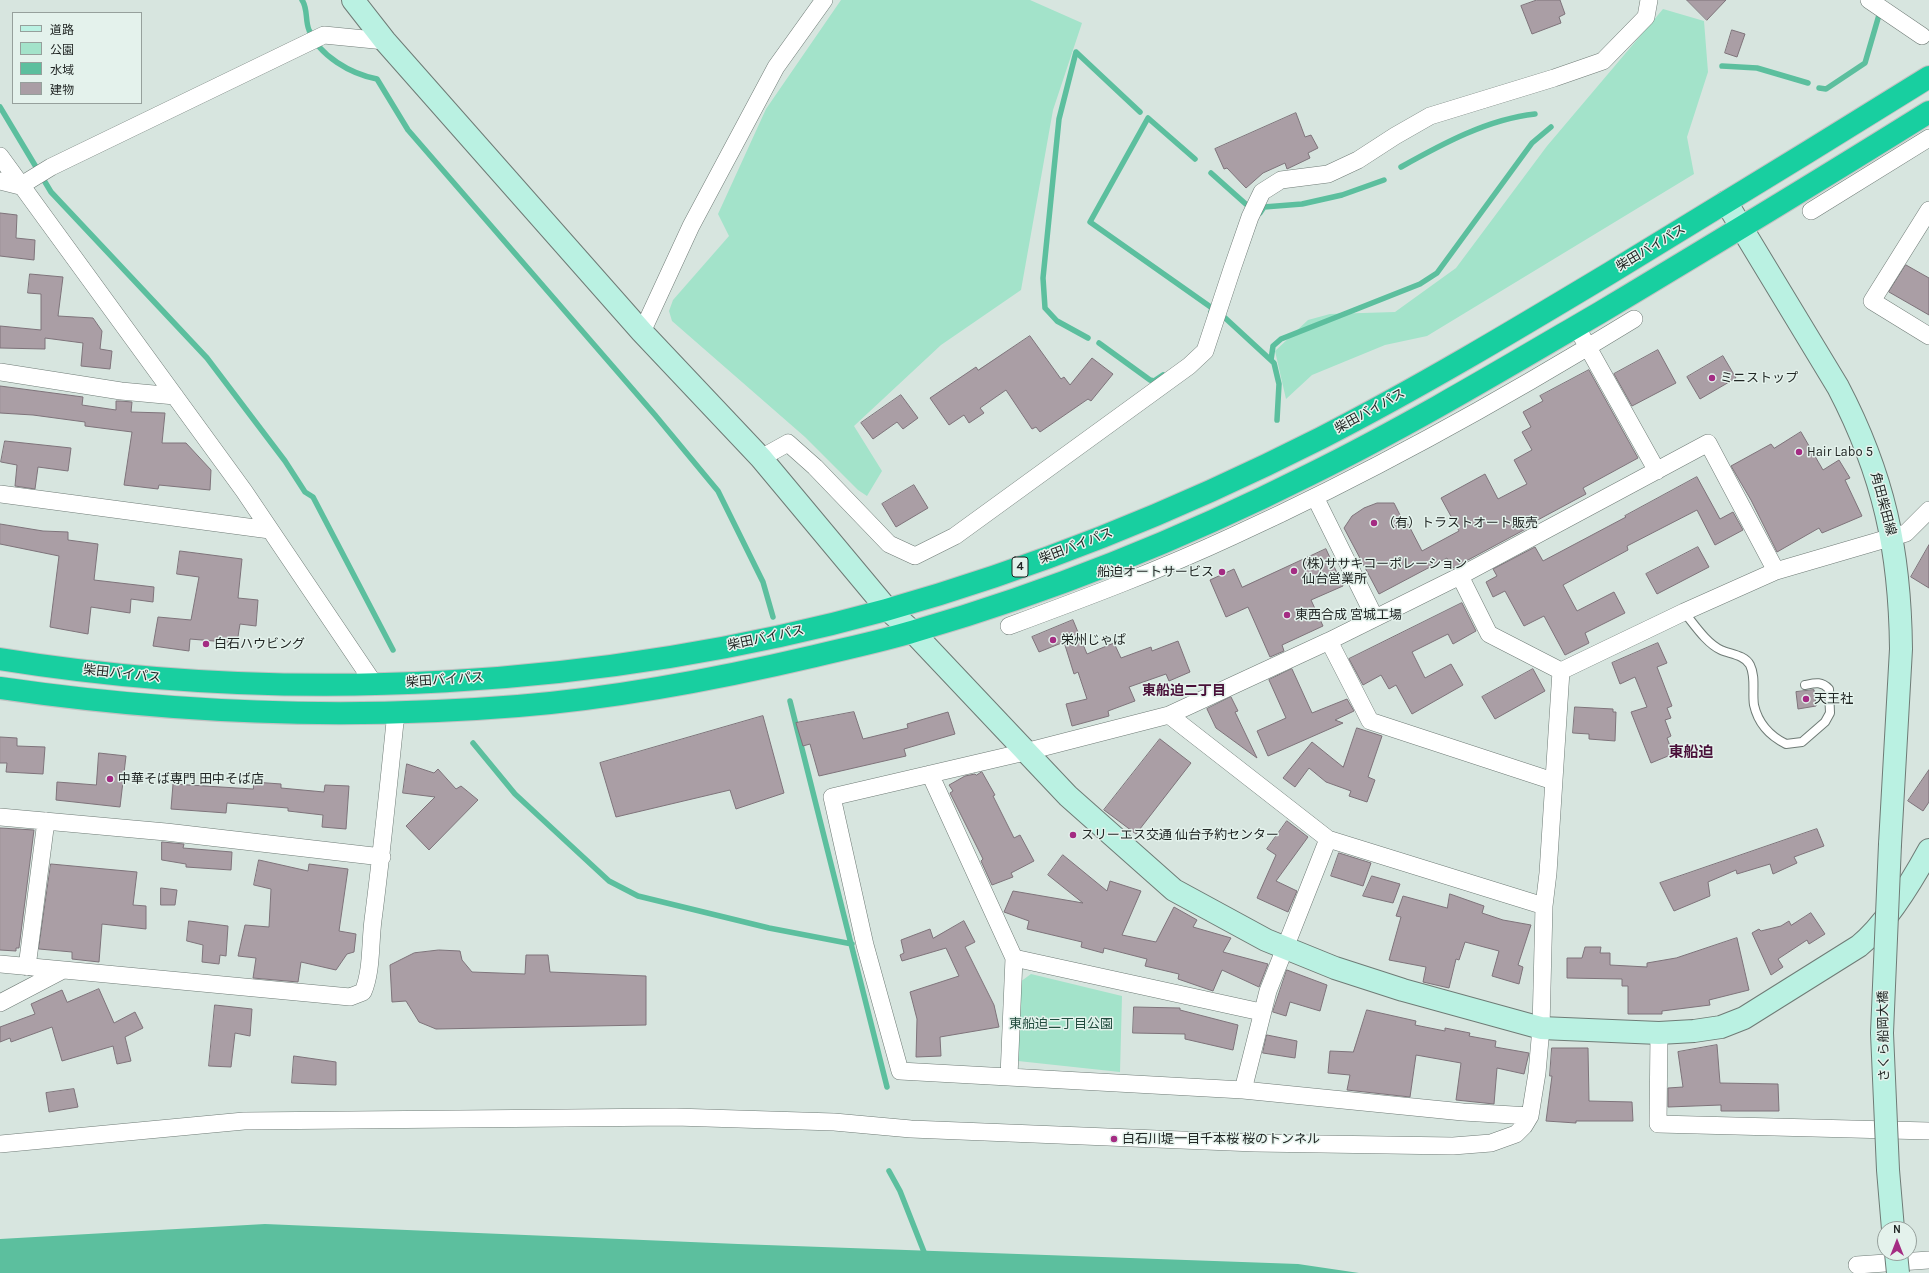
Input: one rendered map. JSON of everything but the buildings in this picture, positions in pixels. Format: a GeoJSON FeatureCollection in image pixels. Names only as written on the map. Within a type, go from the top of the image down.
{"type":"FeatureCollection","features":[{"type":"Feature","properties":{"kind":"highway","name":"柴田バイパス"},"geometry":{"type":"LineString","coordinates":[[0,659],[143,677],[261,683],[375,685],[545,673],[653,659],[760,640],[887,609],[998,574],[1091,541],[1211,490],[1320,438],[1502,338],[1929,77]]}},
{"type":"Feature","properties":{"kind":"highway","name":"4"},"geometry":{"type":"LineString","coordinates":[[0,688],[71,698],[154,706],[311,713],[442,711],[523,706],[660,688],[727,676],[912,632],[999,605],[1118,560],[1310,475],[1418,418],[1576,326],[1929,112]]}},
{"type":"Feature","properties":{"kind":"street"},"geometry":{"type":"LineString","coordinates":[[354,0],[385,41],[642,332],[761,458],[887,609],[912,632],[1068,796],[1174,890],[1285,948],[1335,968],[1403,990],[1542,1028],[1659,1033],[1694,1031],[1721,1027],[1744,1018],[1859,946],[1868,938],[1911,883],[1929,850]]}},
{"type":"Feature","properties":{"kind":"street"},"geometry":{"type":"LineString","coordinates":[[642,332],[691,226],[776,67],[824,0]]}},
{"type":"Feature","properties":{"kind":"street"},"geometry":{"type":"LineString","coordinates":[[761,458],[788,443],[815,467],[889,544],[915,556],[954,536],[1189,366],[1205,351],[1240,247],[1262,192],[1281,180],[1328,174],[1358,160],[1430,116],[1554,78],[1603,61],[1646,17],[1649,0]]}},
{"type":"Feature","properties":{"kind":"street"},"geometry":{"type":"LineString","coordinates":[[1869,0],[1922,36]]}},
{"type":"Feature","properties":{"kind":"street"},"geometry":{"type":"LineString","coordinates":[[0,181],[20,186],[51,167],[324,35],[385,41]]}},
{"type":"Feature","properties":{"kind":"street"},"geometry":{"type":"LineString","coordinates":[[1811,211],[1929,138]]}},
{"type":"Feature","properties":{"kind":"street"},"geometry":{"type":"LineString","coordinates":[[0,156],[20,186],[175,396],[270,530],[375,685]]}},
{"type":"Feature","properties":{"kind":"street","name":"角田柴田線"},"geometry":{"type":"LineString","coordinates":[[1726,202],[1742,226],[1838,387],[1855,419],[1877,479],[1892,537],[1899,596],[1901,649],[1890,844]]}},
{"type":"Feature","properties":{"kind":"street"},"geometry":{"type":"LineString","coordinates":[[1929,210],[1872,301],[1929,336]]}},
{"type":"Feature","properties":{"kind":"street"},"geometry":{"type":"LineString","coordinates":[[1009,626],[1126,582],[1232,537],[1315,498],[1502,398],[1634,319]]}},
{"type":"Feature","properties":{"kind":"street"},"geometry":{"type":"LineString","coordinates":[[1576,326],[1657,471]]}},
{"type":"Feature","properties":{"kind":"street"},"geometry":{"type":"LineString","coordinates":[[0,372],[121,391],[175,396]]}},
{"type":"Feature","properties":{"kind":"street"},"geometry":{"type":"LineString","coordinates":[[1530,1116],[1463,1112],[1243,1090],[900,1071],[865,945],[832,797],[1025,752],[1169,715],[1329,641],[1460,576],[1708,443],[1776,571]]}},
{"type":"Feature","properties":{"kind":"street"},"geometry":{"type":"LineString","coordinates":[[0,494],[270,530]]}},
{"type":"Feature","properties":{"kind":"street"},"geometry":{"type":"LineString","coordinates":[[1315,498],[1375,618]]}},
{"type":"Feature","properties":{"kind":"street"},"geometry":{"type":"LineString","coordinates":[[1561,671],[1684,612],[1776,571],[1906,533],[1928,513]]}},
{"type":"Feature","properties":{"kind":"street"},"geometry":{"type":"LineString","coordinates":[[1118,560],[1126,582]]}},
{"type":"Feature","properties":{"kind":"street"},"geometry":{"type":"LineString","coordinates":[[1460,576],[1489,634],[1561,671]]}},
{"type":"Feature","properties":{"kind":"street"},"geometry":{"type":"LineString","coordinates":[[1329,641],[1370,721],[1553,781]]}},
{"type":"Feature","properties":{"kind":"street"},"geometry":{"type":"LineString","coordinates":[[0,1144],[244,1121],[675,1117],[834,1122],[911,1129],[1255,1144],[1453,1146],[1491,1144],[1516,1134],[1524,1126],[1530,1116],[1537,1073],[1542,1028],[1544,906],[1548,873],[1561,671]]}},
{"type":"Feature","properties":{"kind":"street"},"geometry":{"type":"LineString","coordinates":[[0,964],[350,997],[363,992],[368,980],[396,712]]}},
{"type":"Feature","properties":{"kind":"street"},"geometry":{"type":"LineString","coordinates":[[1169,715],[1328,839],[1544,906]]}},
{"type":"Feature","properties":{"kind":"street"},"geometry":{"type":"LineString","coordinates":[[930,774],[1014,958],[1009,1076]]}},
{"type":"Feature","properties":{"kind":"street"},"geometry":{"type":"LineString","coordinates":[[0,817],[166,832],[382,857]]}},
{"type":"Feature","properties":{"kind":"street"},"geometry":{"type":"LineString","coordinates":[[27,967],[46,822]]}},
{"type":"Feature","properties":{"kind":"street"},"geometry":{"type":"LineString","coordinates":[[1243,1090],[1261,1012],[1274,972],[1328,839]]}},
{"type":"Feature","properties":{"kind":"street","name":"さくら船岡大橋"},"geometry":{"type":"LineString","coordinates":[[1890,844],[1882,1033],[1888,1170],[1893,1221]]}},
{"type":"Feature","properties":{"kind":"street"},"geometry":{"type":"LineString","coordinates":[[1014,958],[1261,1012]]}},
{"type":"Feature","properties":{"kind":"street"},"geometry":{"type":"LineString","coordinates":[[0,1004],[63,970]]}},
{"type":"Feature","properties":{"kind":"street"},"geometry":{"type":"LineString","coordinates":[[1659,1033],[1658,1124],[1929,1131]]}},
{"type":"Feature","properties":{"kind":"street"},"geometry":{"type":"LineString","coordinates":[[1857,1265],[1929,1260]]}},
{"type":"Feature","properties":{"kind":"street"},"geometry":{"type":"LineString","coordinates":[[1897,1261],[1898,1273]]}},
{"type":"Feature","properties":{"kind":"lane"},"geometry":{"type":"LineString","coordinates":[[1684,612],[1701,633],[1719,649],[1741,657],[1750,664],[1754,681],[1754,705],[1765,730],[1786,744],[1802,742],[1825,722],[1830,713],[1829,689],[1824,684],[1817,682],[1805,685]]}},
{"type":"Feature","properties":{"kind":"green space"},"geometry":{"type":"Polygon","coordinates":[[[841,0],[1030,0],[1082,23],[1053,110],[1021,290],[941,345],[854,426],[882,471],[867,496],[858,490],[805,437],[672,321],[669,311],[673,300],[729,236],[718,214],[766,109],[841,0]]]}},
{"type":"Feature","properties":{"kind":"green space"},"geometry":{"type":"Polygon","coordinates":[[[1663,9],[1704,21],[1708,72],[1687,137],[1694,174],[1427,336],[1385,345],[1312,375],[1286,399],[1275,351],[1308,320],[1330,314],[1395,312],[1456,268],[1547,146],[1663,9]]]}},
{"type":"Feature","properties":{"kind":"green space","name":"東船迫二丁目公園"},"geometry":{"type":"Polygon","coordinates":[[[1031,974],[1122,996],[1120,1072],[1018,1061],[1020,982],[1031,974]]]}},
{"type":"Feature","properties":{"kind":"water"},"geometry":{"type":"Polygon","coordinates":[[[265,1224],[738,1244],[1298,1264],[1359,1273],[0,1273],[0,1239],[265,1224]]]}},
{"type":"Feature","properties":{"kind":"waterway"},"geometry":{"type":"LineString","coordinates":[[302,0],[305,7],[309,30],[320,48],[328,56],[347,68],[367,77],[377,79],[408,130],[655,415],[718,491],[763,582],[773,617]]}},
{"type":"Feature","properties":{"kind":"waterway"},"geometry":{"type":"LineString","coordinates":[[1819,88],[1826,89],[1865,63],[1879,15]]}},
{"type":"Feature","properties":{"kind":"waterway"},"geometry":{"type":"LineString","coordinates":[[1088,338],[1057,321],[1045,308],[1043,278],[1059,119],[1076,52],[1140,112]]}},
{"type":"Feature","properties":{"kind":"waterway"},"geometry":{"type":"LineString","coordinates":[[1722,66],[1757,68],[1808,83]]}},
{"type":"Feature","properties":{"kind":"waterway"},"geometry":{"type":"LineString","coordinates":[[0,107],[51,192],[207,358],[285,461],[305,492],[313,497],[393,650]]}},
{"type":"Feature","properties":{"kind":"waterway"},"geometry":{"type":"LineString","coordinates":[[1401,167],[1449,141],[1483,127],[1500,121],[1535,114]]}},
{"type":"Feature","properties":{"kind":"waterway"},"geometry":{"type":"LineString","coordinates":[[1195,159],[1148,118],[1090,222],[1212,308],[1211,312]]}},
{"type":"Feature","properties":{"kind":"waterway"},"geometry":{"type":"LineString","coordinates":[[1271,360],[1273,346],[1281,339],[1420,284],[1437,273],[1532,143],[1551,127]]}},
{"type":"Feature","properties":{"kind":"waterway"},"geometry":{"type":"LineString","coordinates":[[1211,173],[1248,206]]}},
{"type":"Feature","properties":{"kind":"waterway"},"geometry":{"type":"LineString","coordinates":[[1260,213],[1264,207],[1302,204],[1342,195],[1384,180]]}},
{"type":"Feature","properties":{"kind":"waterway"},"geometry":{"type":"LineString","coordinates":[[1223,316],[1274,363],[1279,384],[1277,420]]}},
{"type":"Feature","properties":{"kind":"waterway"},"geometry":{"type":"LineString","coordinates":[[1099,343],[1150,380],[1154,381],[1163,375]]}},
{"type":"Feature","properties":{"kind":"waterway"},"geometry":{"type":"LineString","coordinates":[[790,701],[887,1087]]}},
{"type":"Feature","properties":{"kind":"waterway"},"geometry":{"type":"LineString","coordinates":[[473,743],[515,794],[609,881],[638,896],[769,928],[852,944]]}},
{"type":"Feature","properties":{"kind":"waterway"},"geometry":{"type":"LineString","coordinates":[[889,1171],[900,1191],[926,1257]]}},
{"type":"Feature","properties":{"kind":"place","name":"ミニストップ"},"geometry":{"type":"Point","coordinates":[1712,378]}},
{"type":"Feature","properties":{"kind":"place","name":"Hair Labo 5"},"geometry":{"type":"Point","coordinates":[1799,452]}},
{"type":"Feature","properties":{"kind":"place","name":"（有）トラストオート販売"},"geometry":{"type":"Point","coordinates":[1374,523]}},
{"type":"Feature","properties":{"kind":"place","name":"(株)ササキコーポレーション 仙台営業所"},"geometry":{"type":"Point","coordinates":[1294,571]}},
{"type":"Feature","properties":{"kind":"place","name":"船迫オートサービス"},"geometry":{"type":"Point","coordinates":[1222,572]}},
{"type":"Feature","properties":{"kind":"place","name":"東西合成 宮城工場"},"geometry":{"type":"Point","coordinates":[1287,615]}},
{"type":"Feature","properties":{"kind":"place","name":"栄州じゃぱ"},"geometry":{"type":"Point","coordinates":[1053,640]}},
{"type":"Feature","properties":{"kind":"place","name":"白石ハウビング"},"geometry":{"type":"Point","coordinates":[206,644]}},
{"type":"Feature","properties":{"kind":"place","name":"天王社"},"geometry":{"type":"Point","coordinates":[1806,699]}},
{"type":"Feature","properties":{"kind":"place","name":"中華そば専門 田中そば店"},"geometry":{"type":"Point","coordinates":[110,779]}},
{"type":"Feature","properties":{"kind":"place","name":"スリーエス交通 仙台予約センター"},"geometry":{"type":"Point","coordinates":[1073,835]}},
{"type":"Feature","properties":{"kind":"place","name":"白石川堤一目千本桜 桜のトンネル"},"geometry":{"type":"Point","coordinates":[1114,1139]}},
{"type":"Feature","properties":{"kind":"district","name":"東船迫二丁目"},"geometry":{"type":"Point","coordinates":[1184,691]}},
{"type":"Feature","properties":{"kind":"district","name":"東船迫"},"geometry":{"type":"Point","coordinates":[1691,753]}}]}
